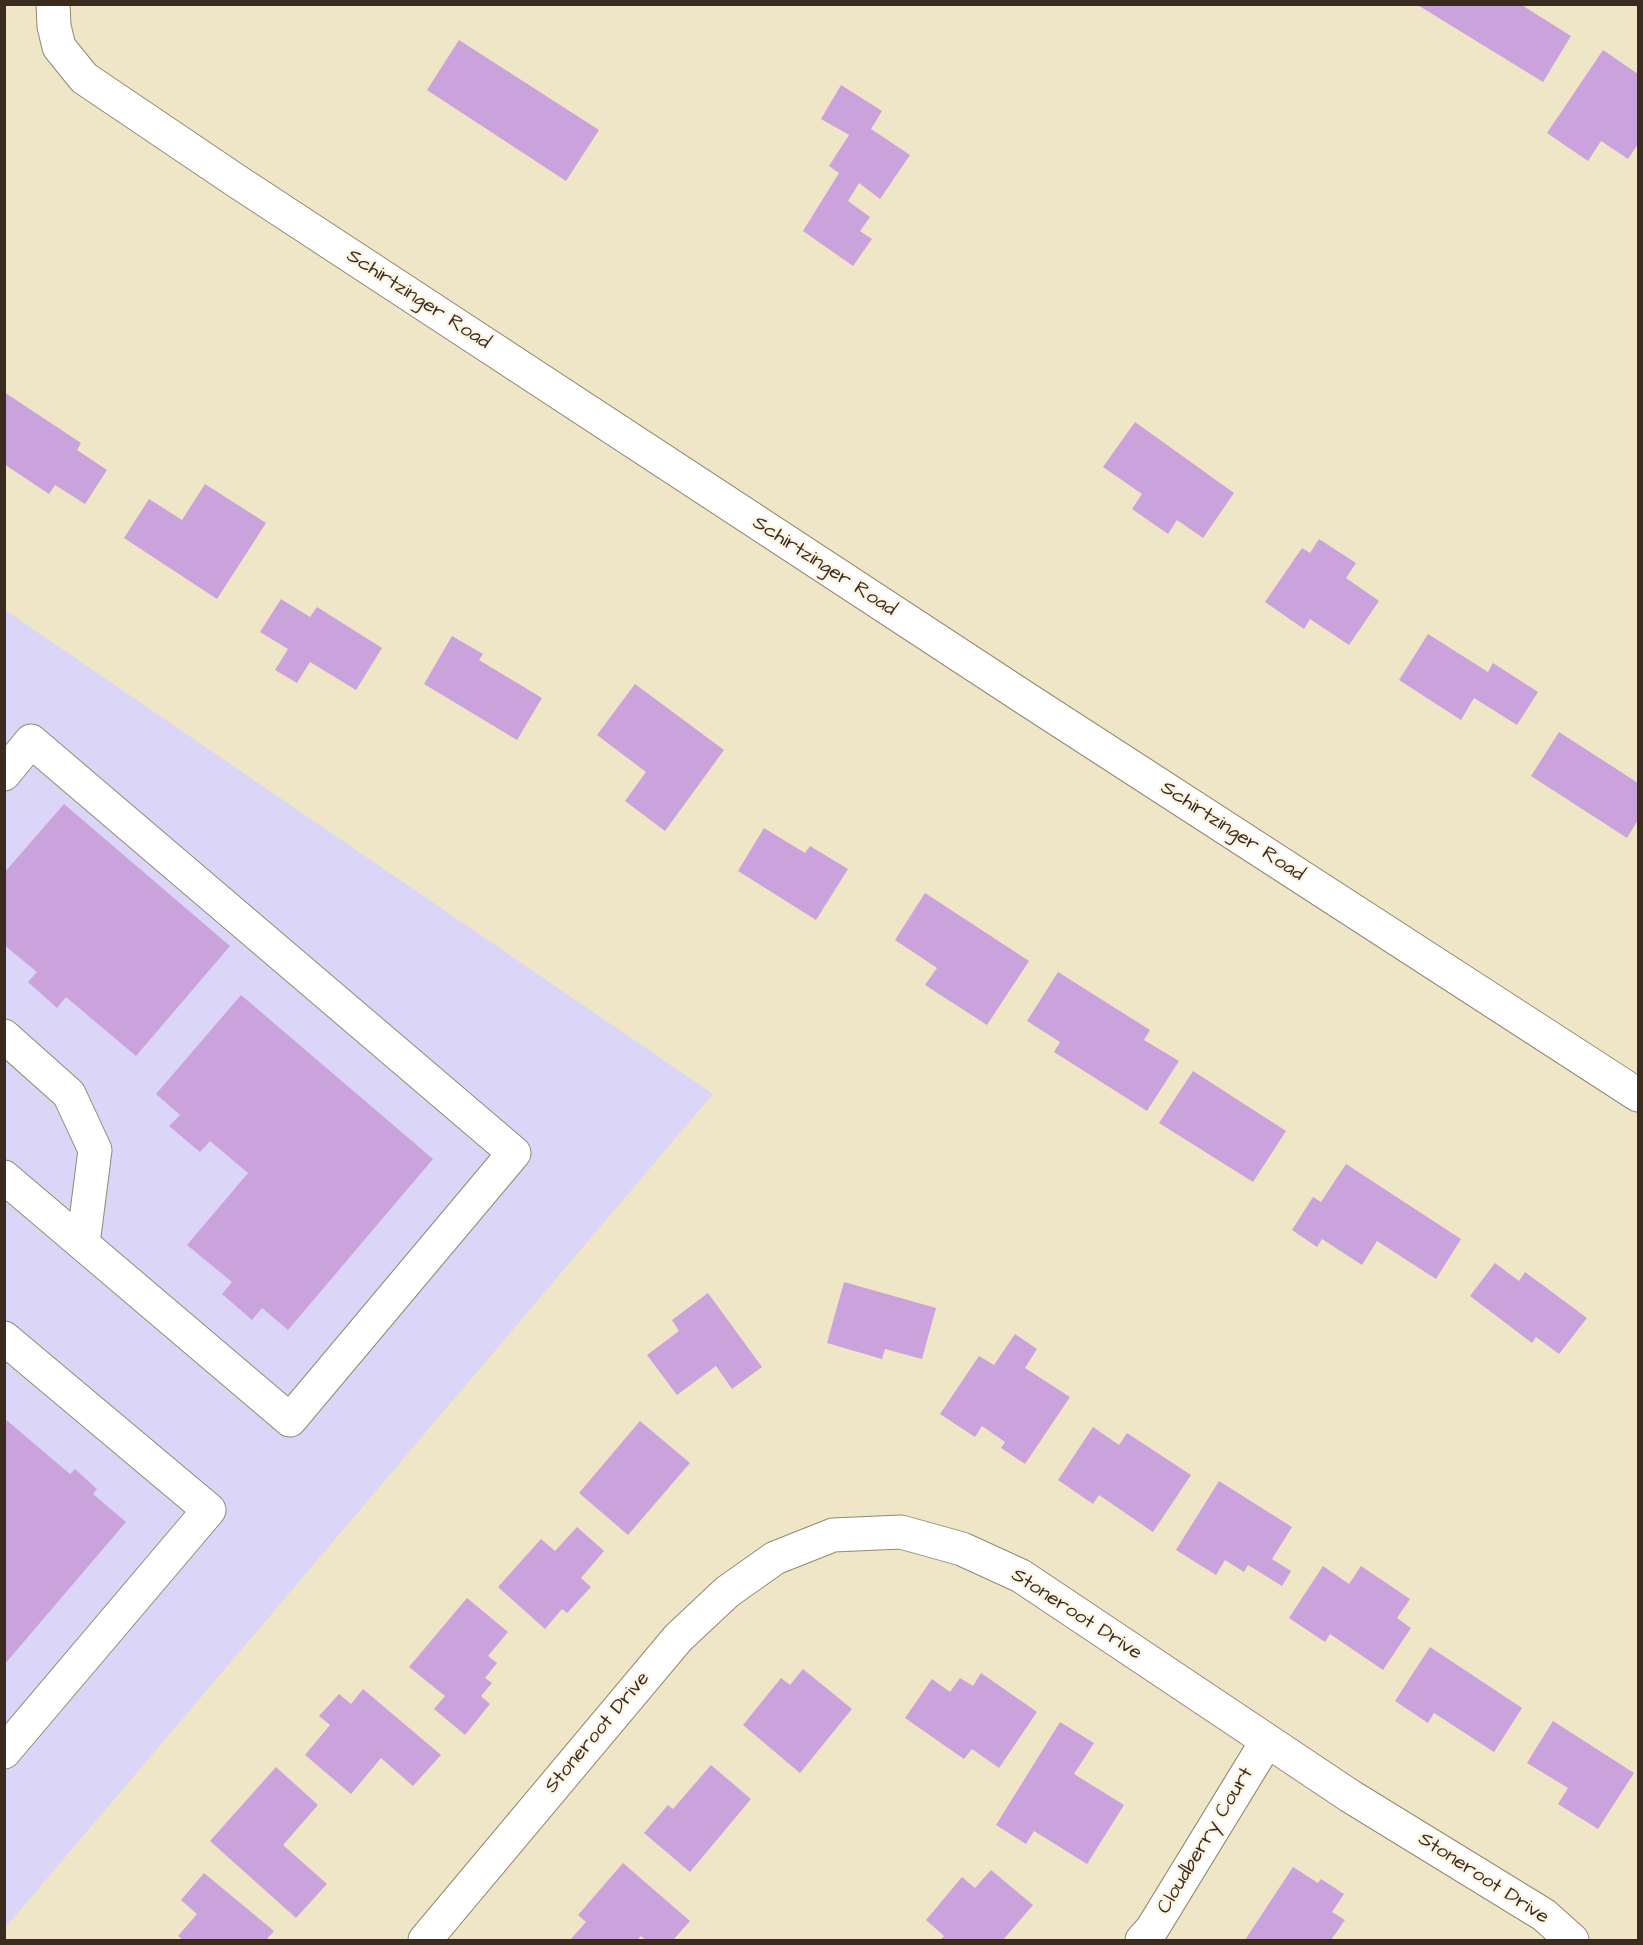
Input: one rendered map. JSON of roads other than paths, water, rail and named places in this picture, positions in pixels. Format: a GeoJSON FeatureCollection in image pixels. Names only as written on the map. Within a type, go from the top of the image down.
{"type":"FeatureCollection","features":[{"type":"Feature","properties":{"kind":"street","name":"Schirtzinger Road"},"geometry":{"type":"LineString","coordinates":[[53,4],[54,26],[59,47],[84,78],[252,192],[1025,698],[1638,1095]]}},
{"type":"Feature","properties":{"kind":"street"},"geometry":{"type":"LineString","coordinates":[[4,774],[31,741],[514,1154],[290,1420],[4,1177]]}},
{"type":"Feature","properties":{"kind":"street"},"geometry":{"type":"LineString","coordinates":[[4,1036],[69,1094],[95,1150],[83,1244]]}},
{"type":"Feature","properties":{"kind":"street"},"geometry":{"type":"LineString","coordinates":[[4,1338],[209,1510],[4,1752]]}},
{"type":"Feature","properties":{"kind":"street","name":"Stoneroot Drive"},"geometry":{"type":"LineString","coordinates":[[425,1941],[678,1638],[727,1592],[775,1558],[833,1535],[901,1532],[962,1549],[1021,1576],[1350,1796],[1544,1916],[1572,1941]]}},
{"type":"Feature","properties":{"kind":"street","name":"Cloudberry Court"},"geometry":{"type":"LineString","coordinates":[[1142,1941],[1152,1929],[1267,1741]]}}]}
